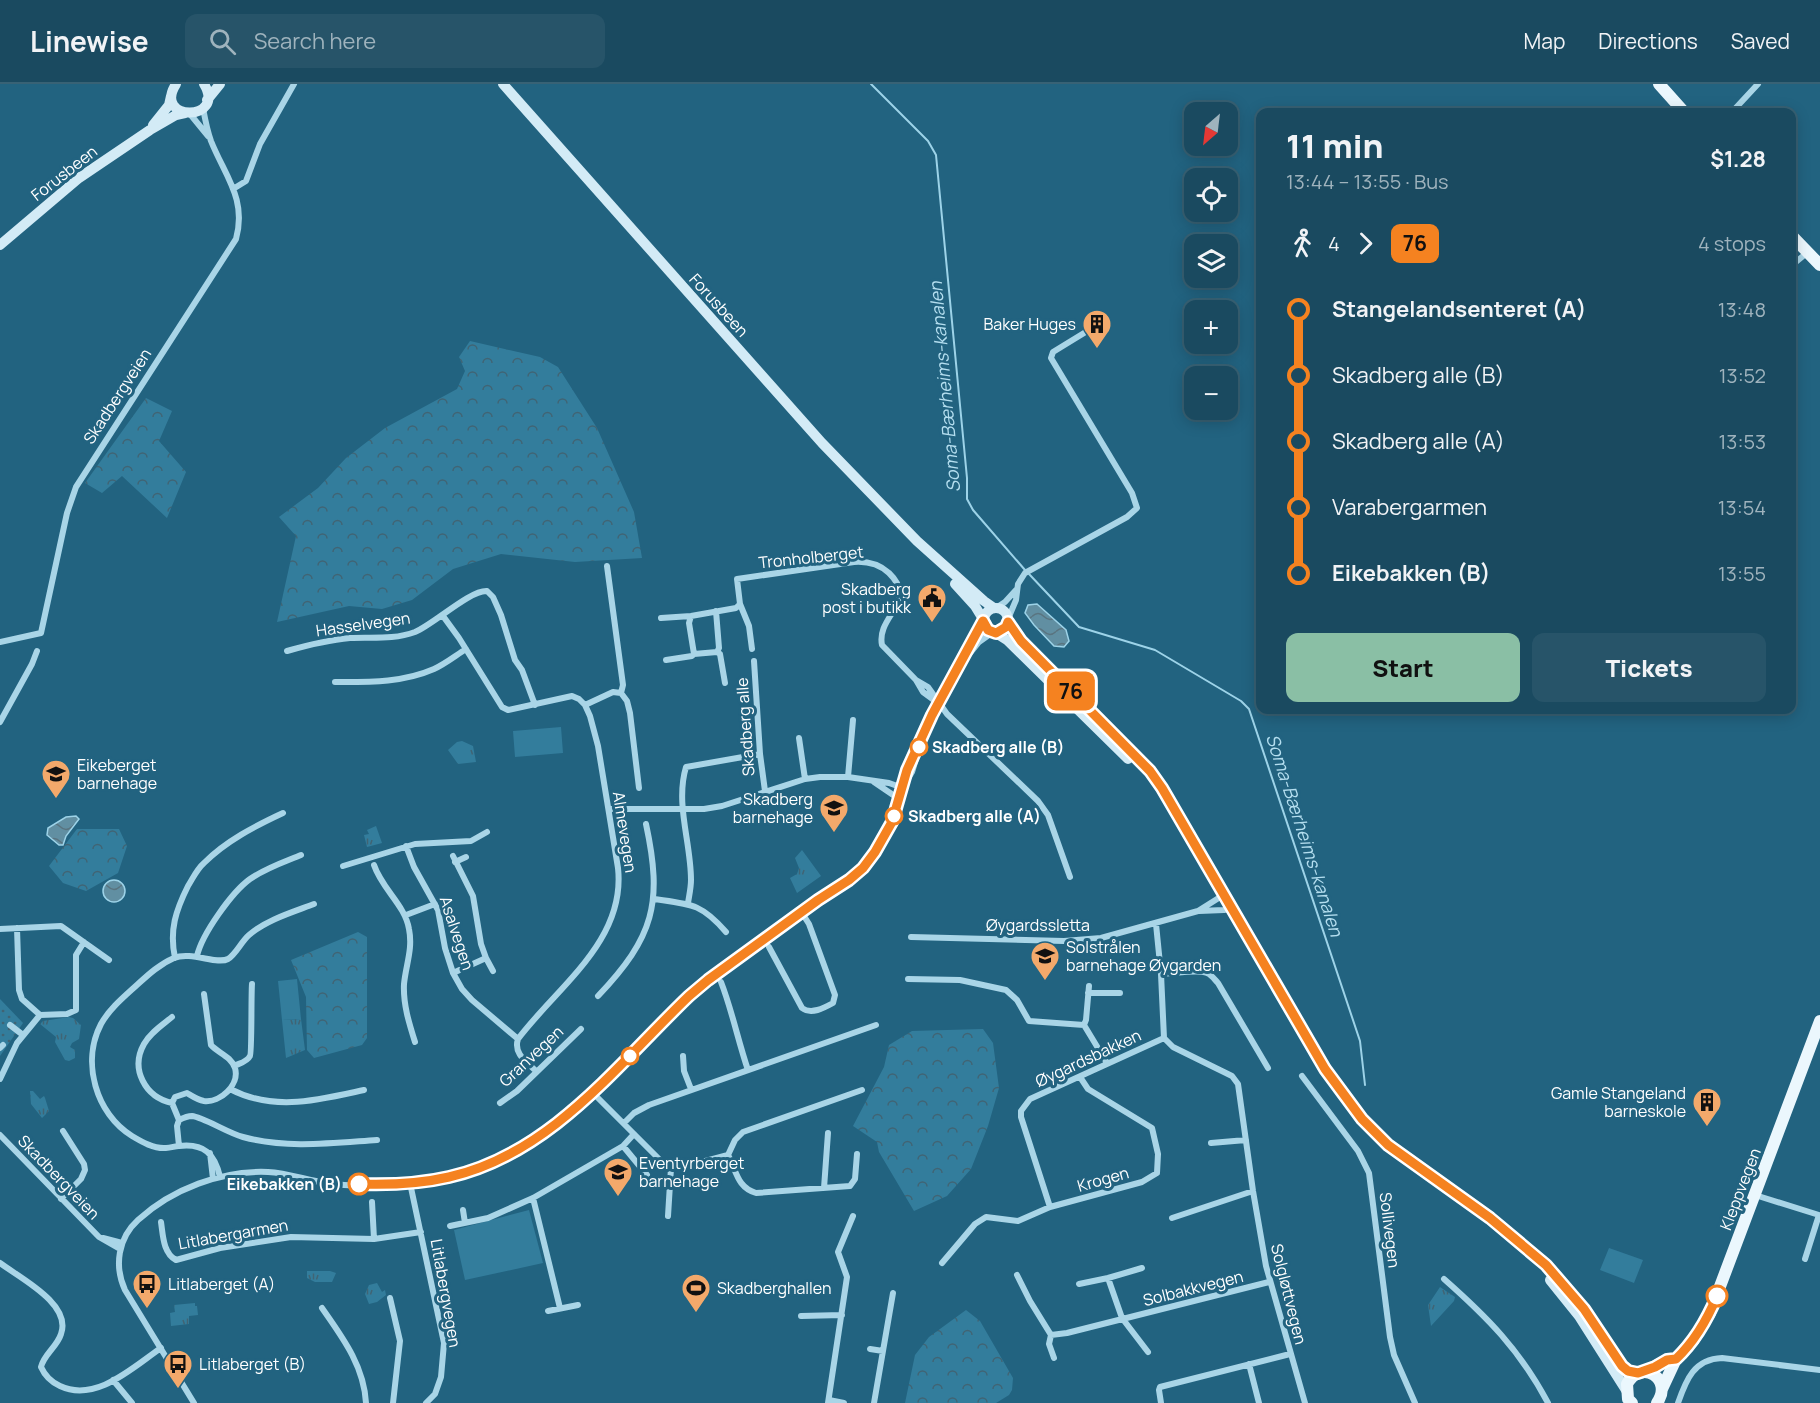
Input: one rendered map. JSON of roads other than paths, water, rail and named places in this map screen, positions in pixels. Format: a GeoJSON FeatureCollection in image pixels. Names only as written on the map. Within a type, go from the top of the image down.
{"type":"FeatureCollection","features":[{"type":"Feature","properties":{"kind":"main road"},"geometry":{"type":"LineString","coordinates":[[204,84],[207,91],[205,104]]}},
{"type":"Feature","properties":{"kind":"main road","name":"Forusbeen"},"geometry":{"type":"LineString","coordinates":[[0,245],[79,178],[176,114],[188,113],[205,104],[220,84]]}},
{"type":"Feature","properties":{"kind":"main road","name":"Forusbeen"},"geometry":{"type":"LineString","coordinates":[[503,84],[822,443],[917,541],[984,601],[995,608],[1002,609],[1021,641],[1150,771],[1225,894],[1325,1069],[1362,1119],[1388,1145],[1490,1218],[1546,1265],[1584,1309],[1617,1361],[1628,1371],[1641,1372]]}},
{"type":"Feature","properties":{"kind":"main road"},"geometry":{"type":"LineString","coordinates":[[1659,84],[1680,108]]}},
{"type":"Feature","properties":{"kind":"main road","name":"Forusbeen"},"geometry":{"type":"LineString","coordinates":[[174,88],[174,105],[188,113]]}},
{"type":"Feature","properties":{"kind":"main road","name":"Forusbeen"},"geometry":{"type":"LineString","coordinates":[[150,130],[169,105],[174,88]]}},
{"type":"Feature","properties":{"kind":"main road"},"geometry":{"type":"LineString","coordinates":[[1797,246],[1820,265]]}},
{"type":"Feature","properties":{"kind":"main road","name":"Forusbeen"},"geometry":{"type":"LineString","coordinates":[[917,541],[927,555],[975,606],[985,626],[1015,648],[1170,802]]}},
{"type":"Feature","properties":{"kind":"main road"},"geometry":{"type":"LineString","coordinates":[[983,620],[985,613],[995,608]]}},
{"type":"Feature","properties":{"kind":"main road"},"geometry":{"type":"LineString","coordinates":[[995,633],[1006,627],[1008,620]]}},
{"type":"Feature","properties":{"kind":"main road","name":"Kleppvegen"},"geometry":{"type":"LineString","coordinates":[[1658,1403],[1676,1359],[1693,1341],[1710,1314],[1820,1021]]}},
{"type":"Feature","properties":{"kind":"main road","name":"Forusbeen"},"geometry":{"type":"LineString","coordinates":[[1514,1239],[1579,1316],[1626,1390]]}},
{"type":"Feature","properties":{"kind":"main road","name":"Kleppvegen"},"geometry":{"type":"LineString","coordinates":[[1641,1372],[1667,1360],[1676,1359]]}},
{"type":"Feature","properties":{"kind":"main road"},"geometry":{"type":"LineString","coordinates":[[1632,1403],[1628,1399],[1626,1390],[1630,1378],[1641,1372],[1658,1377],[1662,1389]]}},
{"type":"Feature","properties":{"kind":"street"},"geometry":{"type":"LineString","coordinates":[[234,189],[246,180],[260,144],[294,84]]}},
{"type":"Feature","properties":{"kind":"street"},"geometry":{"type":"LineString","coordinates":[[1736,108],[1758,84]]}},
{"type":"Feature","properties":{"kind":"street","name":"Skadbergveien"},"geometry":{"type":"LineString","coordinates":[[0,642],[41,633],[67,513],[76,487],[236,239],[240,214],[234,189],[211,139],[205,104]]}},
{"type":"Feature","properties":{"kind":"street","name":"Skadbergveien"},"geometry":{"type":"LineString","coordinates":[[188,113],[211,139]]}},
{"type":"Feature","properties":{"kind":"street"},"geometry":{"type":"LineString","coordinates":[[995,608],[1005,603],[1018,587],[1025,573],[1034,566],[1127,517],[1137,508],[1132,493],[1051,358],[1053,352],[1102,322]]}},
{"type":"Feature","properties":{"kind":"street","name":"Tronholberget"},"geometry":{"type":"LineString","coordinates":[[752,649],[749,626],[740,604],[737,579],[854,562],[877,565],[897,581],[901,590],[900,599],[882,633],[882,645],[916,680],[923,692],[938,703],[946,714],[1038,801],[1048,815],[1070,877]]}},
{"type":"Feature","properties":{"kind":"street"},"geometry":{"type":"LineString","coordinates":[[607,566],[623,685],[621,693]]}},
{"type":"Feature","properties":{"kind":"street"},"geometry":{"type":"LineString","coordinates":[[1008,620],[1016,600],[1018,587]]}},
{"type":"Feature","properties":{"kind":"street","name":"Hasselvegen"},"geometry":{"type":"LineString","coordinates":[[286,651],[321,641],[405,635],[422,629],[482,591],[490,593],[501,615],[515,660],[536,705]]}},
{"type":"Feature","properties":{"kind":"street"},"geometry":{"type":"LineString","coordinates":[[661,618],[728,610],[740,604]]}},
{"type":"Feature","properties":{"kind":"street"},"geometry":{"type":"LineString","coordinates":[[716,611],[719,648],[717,652]]}},
{"type":"Feature","properties":{"kind":"street"},"geometry":{"type":"LineString","coordinates":[[443,616],[502,707],[510,711],[572,696],[585,705],[613,692],[621,693],[627,701],[630,713],[639,788]]}},
{"type":"Feature","properties":{"kind":"street"},"geometry":{"type":"LineString","coordinates":[[691,616],[688,623],[694,654]]}},
{"type":"Feature","properties":{"kind":"street"},"geometry":{"type":"LineString","coordinates":[[194,1403],[122,1282],[118,1266],[121,1246],[128,1231],[151,1209],[182,1191],[232,1174],[267,1172],[339,1184],[410,1184],[464,1173],[522,1148],[565,1118],[696,991],[863,868],[892,822],[903,788],[912,772],[918,748],[938,703],[963,661],[983,620]]}},
{"type":"Feature","properties":{"kind":"street"},"geometry":{"type":"LineString","coordinates":[[963,661],[979,642],[995,633]]}},
{"type":"Feature","properties":{"kind":"street"},"geometry":{"type":"LineString","coordinates":[[335,682],[392,681],[411,677],[434,669],[466,649]]}},
{"type":"Feature","properties":{"kind":"street"},"geometry":{"type":"LineString","coordinates":[[0,722],[37,651]]}},
{"type":"Feature","properties":{"kind":"street"},"geometry":{"type":"LineString","coordinates":[[666,660],[717,652]]}},
{"type":"Feature","properties":{"kind":"street"},"geometry":{"type":"LineString","coordinates":[[717,652],[720,654],[724,683]]}},
{"type":"Feature","properties":{"kind":"street","name":"Skadberg alle"},"geometry":{"type":"LineString","coordinates":[[754,661],[760,754],[765,791]]}},
{"type":"Feature","properties":{"kind":"street","name":"Almevegen"},"geometry":{"type":"LineString","coordinates":[[518,1040],[597,946],[611,923],[615,911],[620,881],[598,746],[585,705]]}},
{"type":"Feature","properties":{"kind":"street"},"geometry":{"type":"LineString","coordinates":[[848,777],[854,720]]}},
{"type":"Feature","properties":{"kind":"street"},"geometry":{"type":"LineString","coordinates":[[799,738],[805,779]]}},
{"type":"Feature","properties":{"kind":"street"},"geometry":{"type":"LineString","coordinates":[[688,903],[691,880],[683,809],[686,767],[760,754]]}},
{"type":"Feature","properties":{"kind":"street","name":"Skadberg alle"},"geometry":{"type":"LineString","coordinates":[[609,809],[683,809],[722,806],[805,779],[848,777],[889,783],[903,788]]}},
{"type":"Feature","properties":{"kind":"street","name":"Skadberg alle"},"geometry":{"type":"LineString","coordinates":[[871,781],[899,799]]}},
{"type":"Feature","properties":{"kind":"street"},"geometry":{"type":"LineString","coordinates":[[175,958],[171,932],[174,916],[203,863],[249,828],[283,813]]}},
{"type":"Feature","properties":{"kind":"street"},"geometry":{"type":"LineString","coordinates":[[598,996],[621,972],[634,954],[649,919],[654,899],[655,879],[646,824]]}},
{"type":"Feature","properties":{"kind":"street"},"geometry":{"type":"LineString","coordinates":[[343,866],[426,842],[471,841],[487,831]]}},
{"type":"Feature","properties":{"kind":"street","name":"Asalvegen"},"geometry":{"type":"LineString","coordinates":[[406,846],[414,867],[441,919],[445,948],[453,973],[462,989],[518,1040],[517,1053],[537,1071]]}},
{"type":"Feature","properties":{"kind":"street"},"geometry":{"type":"LineString","coordinates":[[197,956],[210,926],[244,883],[267,869],[301,855]]}},
{"type":"Feature","properties":{"kind":"street"},"geometry":{"type":"LineString","coordinates":[[466,857],[454,859],[473,896],[481,944],[493,971]]}},
{"type":"Feature","properties":{"kind":"street"},"geometry":{"type":"LineString","coordinates":[[374,865],[386,890],[406,915],[411,950],[405,976],[404,997],[416,1042]]}},
{"type":"Feature","properties":{"kind":"street","name":"Øygardssletta"},"geometry":{"type":"LineString","coordinates":[[1198,911],[1225,894]]}},
{"type":"Feature","properties":{"kind":"street"},"geometry":{"type":"LineString","coordinates":[[654,899],[688,903],[708,913],[726,932]]}},
{"type":"Feature","properties":{"kind":"street"},"geometry":{"type":"LineString","coordinates":[[217,1178],[210,1153],[204,1147],[155,1147],[121,1128],[108,1113],[99,1097],[92,1065],[97,1035],[102,1023],[113,1008],[151,972],[175,958],[197,956],[224,961],[250,934],[284,916],[314,904]]}},
{"type":"Feature","properties":{"kind":"street"},"geometry":{"type":"LineString","coordinates":[[406,915],[435,904]]}},
{"type":"Feature","properties":{"kind":"street","name":"Øygardssletta"},"geometry":{"type":"LineString","coordinates":[[911,937],[1083,940],[1101,938],[1198,911],[1233,908]]}},
{"type":"Feature","properties":{"kind":"street"},"geometry":{"type":"LineString","coordinates":[[769,947],[802,1008],[811,1011],[833,1003],[835,995],[809,924],[802,913]]}},
{"type":"Feature","properties":{"kind":"street"},"geometry":{"type":"LineString","coordinates":[[1156,924],[1164,1038]]}},
{"type":"Feature","properties":{"kind":"street"},"geometry":{"type":"LineString","coordinates":[[0,929],[61,926],[109,960]]}},
{"type":"Feature","properties":{"kind":"street"},"geometry":{"type":"LineString","coordinates":[[17,928],[19,990],[22,999],[40,1015],[70,1013],[76,1010],[76,955],[84,942]]}},
{"type":"Feature","properties":{"kind":"street"},"geometry":{"type":"LineString","coordinates":[[453,973],[486,958]]}},
{"type":"Feature","properties":{"kind":"street"},"geometry":{"type":"LineString","coordinates":[[1161,974],[1207,972],[1212,976],[1268,1068]]}},
{"type":"Feature","properties":{"kind":"street"},"geometry":{"type":"LineString","coordinates":[[908,979],[960,980],[1006,990],[1017,1000],[1029,1021],[1084,1025]]}},
{"type":"Feature","properties":{"kind":"street"},"geometry":{"type":"LineString","coordinates":[[722,981],[748,1070]]}},
{"type":"Feature","properties":{"kind":"street"},"geometry":{"type":"LineString","coordinates":[[234,1066],[248,1060],[252,1052],[250,1022],[252,984]]}},
{"type":"Feature","properties":{"kind":"street"},"geometry":{"type":"LineString","coordinates":[[1084,1025],[1089,986]]}},
{"type":"Feature","properties":{"kind":"street"},"geometry":{"type":"LineString","coordinates":[[1088,993],[1120,993]]}},
{"type":"Feature","properties":{"kind":"street"},"geometry":{"type":"LineString","coordinates":[[179,1146],[179,1120],[172,1103],[175,1097],[187,1093],[199,1100],[209,1101],[220,1097],[230,1089],[235,1077],[234,1066],[230,1060],[211,1045],[204,994]]}},
{"type":"Feature","properties":{"kind":"street"},"geometry":{"type":"LineString","coordinates":[[0,1079],[23,1035],[40,1015]]}},
{"type":"Feature","properties":{"kind":"street"},"geometry":{"type":"LineString","coordinates":[[172,1017],[145,1042],[138,1069],[145,1086],[153,1095],[162,1101],[172,1103]]}},
{"type":"Feature","properties":{"kind":"street"},"geometry":{"type":"LineString","coordinates":[[10,1025],[23,1035]]}},
{"type":"Feature","properties":{"kind":"street"},"geometry":{"type":"LineString","coordinates":[[624,1123],[634,1113],[649,1105],[876,1025]]}},
{"type":"Feature","properties":{"kind":"street"},"geometry":{"type":"LineString","coordinates":[[1084,1025],[1107,1063]]}},
{"type":"Feature","properties":{"kind":"street","name":"Granvegen"},"geometry":{"type":"LineString","coordinates":[[500,1103],[517,1091],[581,1029]]}},
{"type":"Feature","properties":{"kind":"street","name":"Øygardsbakken"},"geometry":{"type":"LineString","coordinates":[[1050,1207],[1021,1111],[1030,1100],[1164,1038]]}},
{"type":"Feature","properties":{"kind":"street","name":"Solgløttvegen"},"geometry":{"type":"LineString","coordinates":[[1164,1038],[1173,1047],[1235,1079],[1239,1091],[1251,1181],[1269,1282],[1305,1403]]}},
{"type":"Feature","properties":{"kind":"street"},"geometry":{"type":"LineString","coordinates":[[683,1056],[684,1071],[692,1089]]}},
{"type":"Feature","properties":{"kind":"street","name":"Sollivegen"},"geometry":{"type":"LineString","coordinates":[[1302,1076],[1358,1152],[1369,1173],[1390,1337],[1394,1355],[1415,1403]]}},
{"type":"Feature","properties":{"kind":"street","name":"Krogen"},"geometry":{"type":"LineString","coordinates":[[942,1263],[981,1219],[987,1217],[1018,1221],[1050,1207],[1142,1182],[1157,1173],[1158,1154],[1152,1128],[1088,1089],[1080,1077]]}},
{"type":"Feature","properties":{"kind":"street"},"geometry":{"type":"LineString","coordinates":[[230,1089],[252,1099],[288,1104],[364,1090]]}},
{"type":"Feature","properties":{"kind":"street"},"geometry":{"type":"LineString","coordinates":[[592,1092],[664,1164],[671,1168],[687,1167],[728,1155],[735,1140],[743,1132],[862,1090]]}},
{"type":"Feature","properties":{"kind":"street"},"geometry":{"type":"LineString","coordinates":[[179,1120],[186,1116],[195,1116],[233,1135],[282,1143],[314,1144],[377,1140]]}},
{"type":"Feature","properties":{"kind":"street"},"geometry":{"type":"LineString","coordinates":[[61,1198],[81,1179],[86,1170],[63,1131]]}},
{"type":"Feature","properties":{"kind":"street"},"geometry":{"type":"LineString","coordinates":[[824,1188],[828,1133]]}},
{"type":"Feature","properties":{"kind":"street"},"geometry":{"type":"LineString","coordinates":[[450,1226],[488,1218],[532,1198],[623,1146],[634,1134]]}},
{"type":"Feature","properties":{"kind":"street","name":"Skadbergveien"},"geometry":{"type":"LineString","coordinates":[[0,1135],[99,1237],[121,1246]]}},
{"type":"Feature","properties":{"kind":"street"},"geometry":{"type":"LineString","coordinates":[[1211,1143],[1246,1140]]}},
{"type":"Feature","properties":{"kind":"street"},"geometry":{"type":"LineString","coordinates":[[623,1146],[647,1175]]}},
{"type":"Feature","properties":{"kind":"street"},"geometry":{"type":"LineString","coordinates":[[728,1155],[742,1186],[756,1193],[844,1187],[853,1183],[855,1179],[857,1154]]}},
{"type":"Feature","properties":{"kind":"street"},"geometry":{"type":"LineString","coordinates":[[668,1216],[671,1168]]}},
{"type":"Feature","properties":{"kind":"street","name":"Litlabergvegen"},"geometry":{"type":"LineString","coordinates":[[410,1184],[444,1343],[441,1377],[435,1394],[426,1403]]}},
{"type":"Feature","properties":{"kind":"street"},"geometry":{"type":"LineString","coordinates":[[1172,1218],[1253,1191]]}},
{"type":"Feature","properties":{"kind":"street"},"geometry":{"type":"LineString","coordinates":[[1754,1195],[1819,1215],[1805,1259]]}},
{"type":"Feature","properties":{"kind":"street"},"geometry":{"type":"LineString","coordinates":[[532,1198],[560,1308]]}},
{"type":"Feature","properties":{"kind":"street"},"geometry":{"type":"LineString","coordinates":[[372,1202],[374,1239]]}},
{"type":"Feature","properties":{"kind":"street"},"geometry":{"type":"LineString","coordinates":[[463,1210],[465,1223]]}},
{"type":"Feature","properties":{"kind":"street"},"geometry":{"type":"LineString","coordinates":[[844,1403],[829,1402],[847,1277],[838,1252],[853,1216]]}},
{"type":"Feature","properties":{"kind":"street","name":"Litlabergarmen"},"geometry":{"type":"LineString","coordinates":[[161,1222],[167,1251],[176,1260],[220,1248],[291,1237],[374,1239],[421,1232]]}},
{"type":"Feature","properties":{"kind":"street"},"geometry":{"type":"LineString","coordinates":[[0,1263],[52,1302],[61,1314],[60,1336],[41,1363],[45,1375],[62,1387],[82,1392],[98,1388],[161,1348]]}},
{"type":"Feature","properties":{"kind":"street"},"geometry":{"type":"LineString","coordinates":[[1079,1284],[1143,1268]]}},
{"type":"Feature","properties":{"kind":"street"},"geometry":{"type":"LineString","coordinates":[[1017,1275],[1051,1335],[1049,1344],[1054,1358]]}},
{"type":"Feature","properties":{"kind":"street"},"geometry":{"type":"LineString","coordinates":[[1108,1278],[1122,1318]]}},
{"type":"Feature","properties":{"kind":"street"},"geometry":{"type":"LineString","coordinates":[[1444,1278],[1503,1335],[1526,1366],[1548,1403]]}},
{"type":"Feature","properties":{"kind":"street","name":"Solbakkvegen"},"geometry":{"type":"LineString","coordinates":[[1051,1335],[1269,1282]]}},
{"type":"Feature","properties":{"kind":"street"},"geometry":{"type":"LineString","coordinates":[[874,1403],[893,1293]]}},
{"type":"Feature","properties":{"kind":"street"},"geometry":{"type":"LineString","coordinates":[[390,1298],[400,1341],[393,1403]]}},
{"type":"Feature","properties":{"kind":"street"},"geometry":{"type":"LineString","coordinates":[[548,1311],[578,1305]]}},
{"type":"Feature","properties":{"kind":"street"},"geometry":{"type":"LineString","coordinates":[[322,1308],[350,1350],[360,1370],[364,1380],[366,1403]]}},
{"type":"Feature","properties":{"kind":"street"},"geometry":{"type":"LineString","coordinates":[[801,1316],[842,1315]]}},
{"type":"Feature","properties":{"kind":"street","name":"Solbakkvegen"},"geometry":{"type":"LineString","coordinates":[[1122,1318],[1148,1352]]}},
{"type":"Feature","properties":{"kind":"street"},"geometry":{"type":"LineString","coordinates":[[870,1349],[883,1352]]}},
{"type":"Feature","properties":{"kind":"street"},"geometry":{"type":"LineString","coordinates":[[1161,1403],[1158,1390],[1160,1387],[1290,1354]]}},
{"type":"Feature","properties":{"kind":"street"},"geometry":{"type":"LineString","coordinates":[[1678,1403],[1688,1376],[1702,1363],[1711,1359],[1722,1358],[1820,1370]]}},
{"type":"Feature","properties":{"kind":"street"},"geometry":{"type":"LineString","coordinates":[[1249,1364],[1259,1403]]}},
{"type":"Feature","properties":{"kind":"street"},"geometry":{"type":"LineString","coordinates":[[113,1380],[132,1403]]}},
{"type":"Feature","properties":{"kind":"water"},"geometry":{"type":"Polygon","coordinates":[[[1037,604],[1066,630],[1069,641],[1064,647],[1054,646],[1025,613],[1028,605],[1037,604]]]}},
{"type":"Feature","properties":{"kind":"water"},"geometry":{"type":"Polygon","coordinates":[[[76,816],[79,819],[66,836],[63,845],[59,845],[47,835],[48,828],[66,817],[76,816]]]}},
{"type":"Feature","properties":{"kind":"water"},"geometry":{"type":"Polygon","coordinates":[[[114,880],[122,883],[125,891],[122,899],[114,902],[106,899],[103,891],[106,883],[114,880]]]}},
{"type":"Feature","properties":{"kind":"waterway","name":"Soma-Bærheims-kanalen"},"geometry":{"type":"LineString","coordinates":[[871,84],[928,141],[936,155],[967,478],[967,499],[973,510],[1025,570]]}},
{"type":"Feature","properties":{"kind":"waterway","name":"Soma-Bærheims-kanalen"},"geometry":{"type":"LineString","coordinates":[[1029,574],[1079,627],[1155,650],[1241,701],[1249,709],[1360,1041],[1365,1085]]}},
{"type":"Feature","properties":{"kind":"place","name":"Baker Huges"},"geometry":{"type":"Point","coordinates":[1097,350]}},
{"type":"Feature","properties":{"kind":"place","name":"Skadberg post i butikk"},"geometry":{"type":"Point","coordinates":[932,624]}},
{"type":"Feature","properties":{"kind":"place","name":"Skadberg alle (B)"},"geometry":{"type":"Point","coordinates":[919,747]}},
{"type":"Feature","properties":{"kind":"place","name":"Eikeberget barnehage"},"geometry":{"type":"Point","coordinates":[56,800]}},
{"type":"Feature","properties":{"kind":"place","name":"Skadberg alle (A)"},"geometry":{"type":"Point","coordinates":[894,816]}},
{"type":"Feature","properties":{"kind":"place","name":"Skadberg barnehage"},"geometry":{"type":"Point","coordinates":[834,834]}},
{"type":"Feature","properties":{"kind":"place","name":"Solstrålen barnehage Øygarden"},"geometry":{"type":"Point","coordinates":[1045,982]}},
{"type":"Feature","properties":{"kind":"place","name":"Gamle Stangeland barneskole"},"geometry":{"type":"Point","coordinates":[1707,1128]}},
{"type":"Feature","properties":{"kind":"place","name":"Eikebakken (B)"},"geometry":{"type":"Point","coordinates":[359,1184]}},
{"type":"Feature","properties":{"kind":"place","name":"Eventyrberget barnehage"},"geometry":{"type":"Point","coordinates":[618,1198]}},
{"type":"Feature","properties":{"kind":"place","name":"Litlaberget (A)"},"geometry":{"type":"Point","coordinates":[147,1310]}},
{"type":"Feature","properties":{"kind":"place","name":"Skadberghallen"},"geometry":{"type":"Point","coordinates":[696,1314]}},
{"type":"Feature","properties":{"kind":"place","name":"Litlaberget (B)"},"geometry":{"type":"Point","coordinates":[178,1390]}}]}
